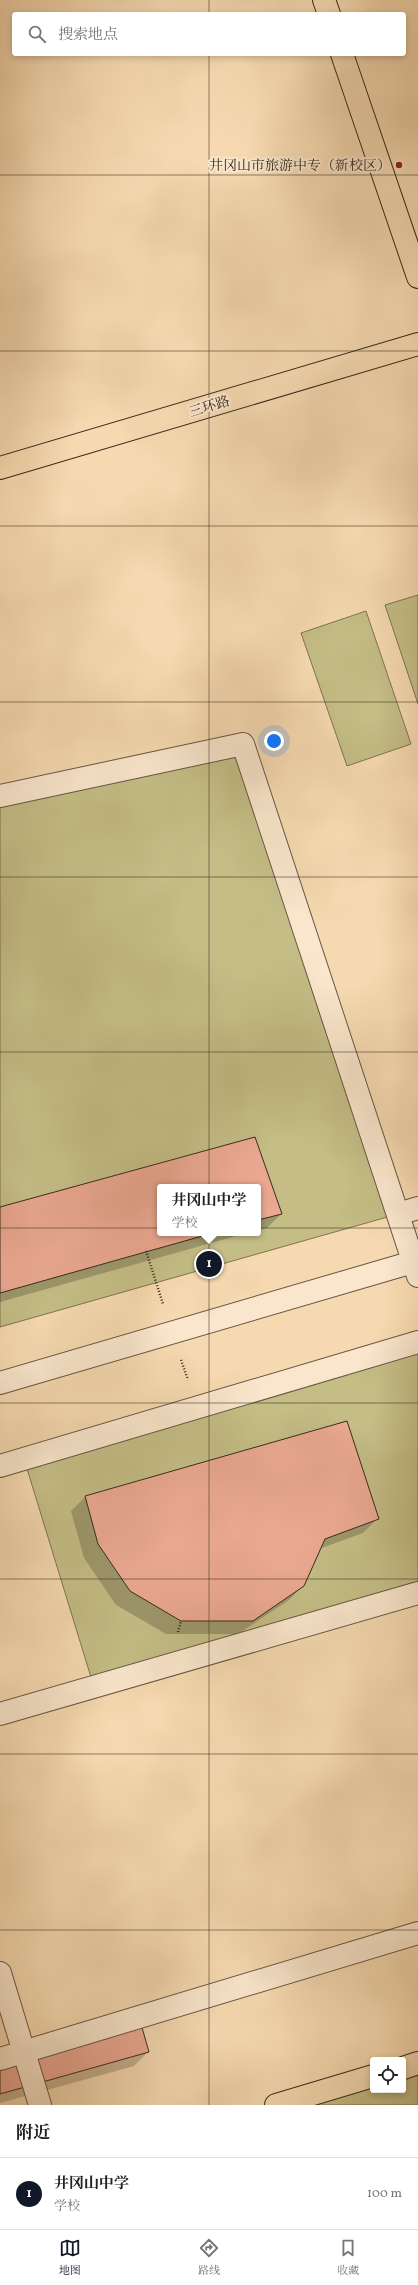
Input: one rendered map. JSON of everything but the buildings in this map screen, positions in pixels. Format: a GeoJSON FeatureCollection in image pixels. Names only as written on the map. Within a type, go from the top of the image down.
{"type":"FeatureCollection","features":[{"type":"Feature","properties":{"kind":"main road"},"geometry":{"type":"LineString","coordinates":[[324,0],[328,12]]}},
{"type":"Feature","properties":{"kind":"main road"},"geometry":{"type":"LineString","coordinates":[[343,56],[418,277]]}},
{"type":"Feature","properties":{"kind":"main road","name":"三环路"},"geometry":{"type":"LineString","coordinates":[[0,468],[418,344]]}},
{"type":"Feature","properties":{"kind":"main road"},"geometry":{"type":"LineString","coordinates":[[406,2067],[418,2063]]}},
{"type":"Feature","properties":{"kind":"main road"},"geometry":{"type":"LineString","coordinates":[[276,2105],[370,2077]]}},
{"type":"Feature","properties":{"kind":"lane"},"geometry":{"type":"LineString","coordinates":[[0,796],[243,744],[408,1211],[416,1269],[0,1383]]}},
{"type":"Feature","properties":{"kind":"lane"},"geometry":{"type":"LineString","coordinates":[[0,1466],[418,1342]]}},
{"type":"Feature","properties":{"kind":"lane"},"geometry":{"type":"LineString","coordinates":[[0,1714],[418,1593]]}},
{"type":"Feature","properties":{"kind":"lane"},"geometry":{"type":"LineString","coordinates":[[0,2059],[418,1933]]}},
{"type":"Feature","properties":{"kind":"lane"},"geometry":{"type":"LineString","coordinates":[[0,1972],[40,2105]]}},
{"type":"Feature","properties":{"kind":"shaded area"},"geometry":{"type":"Polygon","coordinates":[[[418,595],[418,704],[385,605],[418,595]]]}},
{"type":"Feature","properties":{"kind":"shaded area"},"geometry":{"type":"Polygon","coordinates":[[[366,611],[411,744],[347,766],[301,633],[366,611]]]}},
{"type":"Feature","properties":{"kind":"shaded area"},"geometry":{"type":"Polygon","coordinates":[[[243,744],[398,1214],[0,1327],[0,795],[243,744]]]}},
{"type":"Feature","properties":{"kind":"shaded area"},"geometry":{"type":"Polygon","coordinates":[[[418,1342],[418,1593],[94,1687],[24,1459],[418,1342]]]}},
{"type":"Feature","properties":{"kind":"shaded area"},"geometry":{"type":"Polygon","coordinates":[[[418,2063],[418,2105],[276,2105],[370,2077],[370,2093],[406,2093],[406,2067],[418,2063]]]}},
{"type":"Feature","properties":{"kind":"place","name":"井冈山市旅游中专（新校区）"},"geometry":{"type":"Point","coordinates":[399,165]}},
{"type":"Feature","properties":{"kind":"place","name":"井冈山中学"},"geometry":{"type":"Point","coordinates":[209,1264]}}]}
